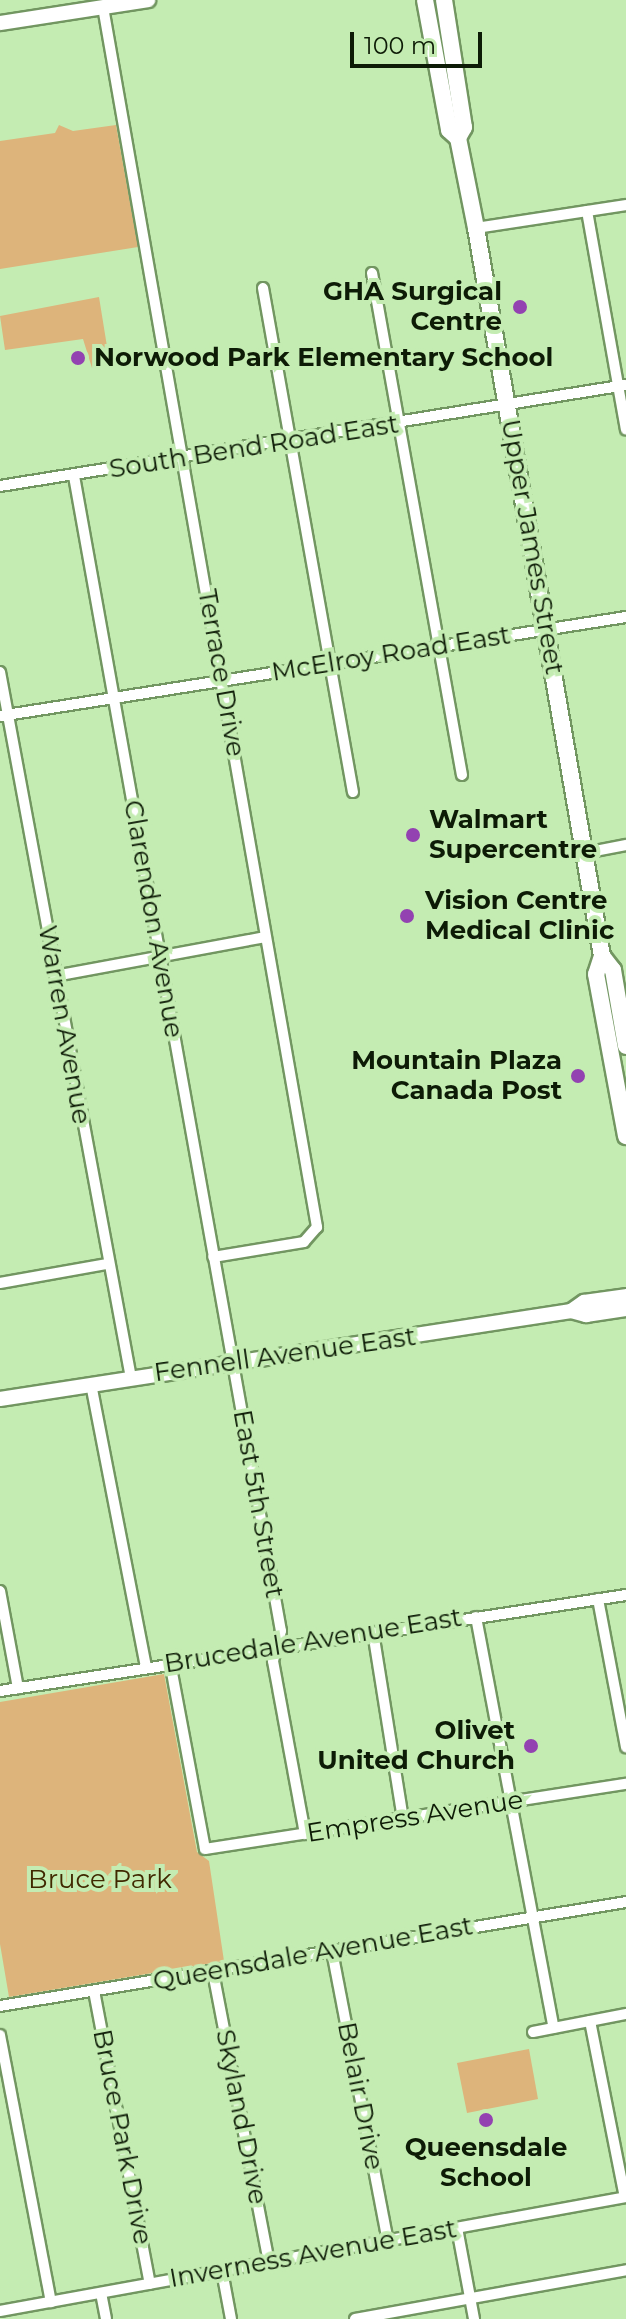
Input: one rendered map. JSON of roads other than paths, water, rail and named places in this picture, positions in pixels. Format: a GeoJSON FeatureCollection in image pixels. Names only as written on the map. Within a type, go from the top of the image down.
{"type":"FeatureCollection","features":[{"type":"Feature","properties":{"kind":"main road"},"geometry":{"type":"LineString","coordinates":[[0,23],[148,0]]}},
{"type":"Feature","properties":{"kind":"main road","name":"Upper James Street"},"geometry":{"type":"LineString","coordinates":[[425,0],[447,118],[458,138],[476,228],[585,853],[602,956],[596,974],[626,1136]]}},
{"type":"Feature","properties":{"kind":"main road","name":"Upper James Street"},"geometry":{"type":"LineString","coordinates":[[444,0],[464,127],[458,138]]}},
{"type":"Feature","properties":{"kind":"main road"},"geometry":{"type":"LineString","coordinates":[[447,118],[458,92]]}},
{"type":"Feature","properties":{"kind":"main road","name":"Upper James Street"},"geometry":{"type":"LineString","coordinates":[[602,956],[613,970],[626,1046]]}},
{"type":"Feature","properties":{"kind":"main road","name":"Fennell Avenue East"},"geometry":{"type":"LineString","coordinates":[[571,1311],[584,1302],[626,1296]]}},
{"type":"Feature","properties":{"kind":"main road","name":"Fennell Avenue East"},"geometry":{"type":"LineString","coordinates":[[0,1399],[571,1311],[586,1315],[626,1309]]}},
{"type":"Feature","properties":{"kind":"street","name":"Terrace Drive"},"geometry":{"type":"LineString","coordinates":[[103,7],[317,1227],[304,1242],[213,1257]]}},
{"type":"Feature","properties":{"kind":"street"},"geometry":{"type":"LineString","coordinates":[[476,228],[626,205]]}},
{"type":"Feature","properties":{"kind":"street"},"geometry":{"type":"LineString","coordinates":[[587,211],[622,386],[626,430]]}},
{"type":"Feature","properties":{"kind":"street"},"geometry":{"type":"LineString","coordinates":[[372,273],[462,775]]}},
{"type":"Feature","properties":{"kind":"street"},"geometry":{"type":"LineString","coordinates":[[263,288],[353,792]]}},
{"type":"Feature","properties":{"kind":"street","name":"South Bend Road East"},"geometry":{"type":"LineString","coordinates":[[0,486],[292,442],[622,386]]}},
{"type":"Feature","properties":{"kind":"street","name":"Clarendon Avenue"},"geometry":{"type":"LineString","coordinates":[[74,476],[233,1362]]}},
{"type":"Feature","properties":{"kind":"street","name":"McElroy Road East"},"geometry":{"type":"LineString","coordinates":[[4,715],[626,617]]}},
{"type":"Feature","properties":{"kind":"street","name":"Warren Avenue"},"geometry":{"type":"LineString","coordinates":[[0,672],[4,715],[131,1378]]}},
{"type":"Feature","properties":{"kind":"street"},"geometry":{"type":"LineString","coordinates":[[585,853],[626,845]]}},
{"type":"Feature","properties":{"kind":"street"},"geometry":{"type":"LineString","coordinates":[[55,976],[265,937]]}},
{"type":"Feature","properties":{"kind":"street"},"geometry":{"type":"LineString","coordinates":[[0,1283],[107,1264]]}},
{"type":"Feature","properties":{"kind":"street","name":"East 5th Street"},"geometry":{"type":"LineString","coordinates":[[233,1362],[281,1631],[273,1661],[305,1834]]}},
{"type":"Feature","properties":{"kind":"street"},"geometry":{"type":"LineString","coordinates":[[91,1384],[146,1666]]}},
{"type":"Feature","properties":{"kind":"street"},"geometry":{"type":"LineString","coordinates":[[0,1591],[18,1688]]}},
{"type":"Feature","properties":{"kind":"street","name":"Brucedale Avenue East"},"geometry":{"type":"LineString","coordinates":[[0,1691],[276,1645],[626,1595]]}},
{"type":"Feature","properties":{"kind":"street"},"geometry":{"type":"LineString","coordinates":[[598,1599],[626,1747]]}},
{"type":"Feature","properties":{"kind":"street"},"geometry":{"type":"LineString","coordinates":[[476,1617],[554,2028]]}},
{"type":"Feature","properties":{"kind":"street"},"geometry":{"type":"LineString","coordinates":[[373,1632],[403,1819]]}},
{"type":"Feature","properties":{"kind":"street","name":"Empress Avenue"},"geometry":{"type":"LineString","coordinates":[[170,1662],[205,1849],[626,1784]]}},
{"type":"Feature","properties":{"kind":"street","name":"Queensdale Avenue East"},"geometry":{"type":"LineString","coordinates":[[0,2006],[626,1902]]}},
{"type":"Feature","properties":{"kind":"street","name":"Belair Drive"},"geometry":{"type":"LineString","coordinates":[[332,1951],[388,2241]]}},
{"type":"Feature","properties":{"kind":"street","name":"Skyland Drive"},"geometry":{"type":"LineString","coordinates":[[213,1972],[269,2262]]}},
{"type":"Feature","properties":{"kind":"street","name":"Bruce Park Drive"},"geometry":{"type":"LineString","coordinates":[[94,1991],[150,2284]]}},
{"type":"Feature","properties":{"kind":"street"},"geometry":{"type":"LineString","coordinates":[[533,2032],[626,2014]]}},
{"type":"Feature","properties":{"kind":"street"},"geometry":{"type":"LineString","coordinates":[[590,2021],[626,2197]]}},
{"type":"Feature","properties":{"kind":"street"},"geometry":{"type":"LineString","coordinates":[[0,2035],[51,2302]]}},
{"type":"Feature","properties":{"kind":"street","name":"Inverness Avenue East"},"geometry":{"type":"LineString","coordinates":[[0,2311],[626,2197]]}},
{"type":"Feature","properties":{"kind":"street"},"geometry":{"type":"LineString","coordinates":[[457,2228],[474,2319]]}},
{"type":"Feature","properties":{"kind":"street"},"geometry":{"type":"LineString","coordinates":[[355,2319],[626,2270]]}},
{"type":"Feature","properties":{"kind":"street"},"geometry":{"type":"LineString","coordinates":[[222,2271],[231,2319]]}},
{"type":"Feature","properties":{"kind":"street"},"geometry":{"type":"LineString","coordinates":[[101,2293],[106,2319]]}},
{"type":"Feature","properties":{"kind":"place","name":"GHA Surgical Centre"},"geometry":{"type":"Point","coordinates":[520,307]}},
{"type":"Feature","properties":{"kind":"place","name":"Norwood Park Elementary School"},"geometry":{"type":"Point","coordinates":[78,358]}},
{"type":"Feature","properties":{"kind":"place","name":"Walmart Supercentre"},"geometry":{"type":"Point","coordinates":[413,835]}},
{"type":"Feature","properties":{"kind":"place","name":"Vision Centre Medical Clinic"},"geometry":{"type":"Point","coordinates":[407,916]}},
{"type":"Feature","properties":{"kind":"place","name":"Mountain Plaza Canada Post"},"geometry":{"type":"Point","coordinates":[578,1076]}},
{"type":"Feature","properties":{"kind":"place","name":"Olivet United Church"},"geometry":{"type":"Point","coordinates":[531,1746]}},
{"type":"Feature","properties":{"kind":"place","name":"Queensdale School"},"geometry":{"type":"Point","coordinates":[486,2120]}},
{"type":"Feature","properties":{"kind":"park label","name":"Bruce Park"},"geometry":{"type":"Point","coordinates":[100,1880]}}]}
